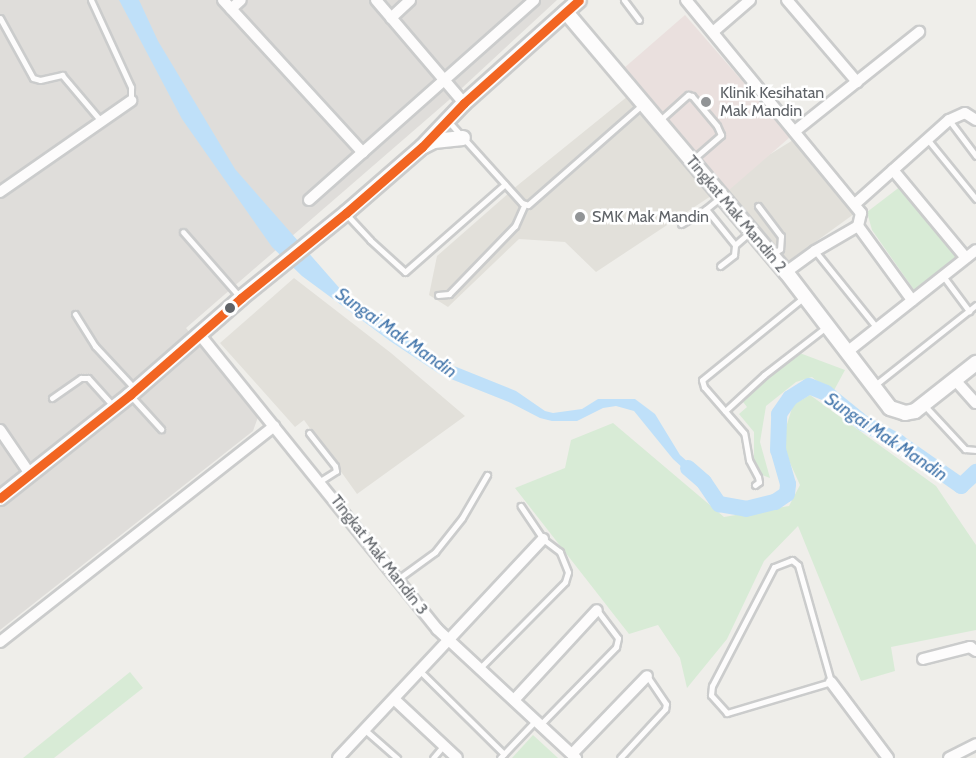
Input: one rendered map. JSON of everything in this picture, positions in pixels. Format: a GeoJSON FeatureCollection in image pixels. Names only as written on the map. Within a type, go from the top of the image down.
{"type":"FeatureCollection","features":[{"type":"Feature","properties":{"kind":"street"},"geometry":{"type":"LineString","coordinates":[[223,0],[363,153]]}},
{"type":"Feature","properties":{"kind":"street"},"geometry":{"type":"LineString","coordinates":[[231,9],[242,0]]}},
{"type":"Feature","properties":{"kind":"street"},"geometry":{"type":"LineString","coordinates":[[376,0],[464,103]]}},
{"type":"Feature","properties":{"kind":"street"},"geometry":{"type":"LineString","coordinates":[[391,18],[411,0]]}},
{"type":"Feature","properties":{"kind":"street"},"geometry":{"type":"LineString","coordinates":[[309,200],[534,0]]}},
{"type":"Feature","properties":{"kind":"street"},"geometry":{"type":"LineString","coordinates":[[0,498],[133,392],[241,298],[346,213],[422,147],[464,103],[579,0]]}},
{"type":"Feature","properties":{"kind":"street"},"geometry":{"type":"LineString","coordinates":[[686,0],[861,213],[858,226],[815,250],[786,272]]}},
{"type":"Feature","properties":{"kind":"street"},"geometry":{"type":"LineString","coordinates":[[713,33],[750,0]]}},
{"type":"Feature","properties":{"kind":"street"},"geometry":{"type":"LineString","coordinates":[[787,0],[857,82]]}},
{"type":"Feature","properties":{"kind":"street","name":"Tingkat Mak Mandin 2"},"geometry":{"type":"LineString","coordinates":[[566,12],[786,272],[890,408],[905,413],[924,405]]}},
{"type":"Feature","properties":{"kind":"street"},"geometry":{"type":"LineString","coordinates":[[795,131],[919,33]]}},
{"type":"Feature","properties":{"kind":"street"},"geometry":{"type":"LineString","coordinates":[[0,192],[131,101]]}},
{"type":"Feature","properties":{"kind":"street"},"geometry":{"type":"LineString","coordinates":[[855,204],[949,120],[965,113],[976,120]]}},
{"type":"Feature","properties":{"kind":"street"},"geometry":{"type":"LineString","coordinates":[[422,147],[434,141],[463,138]]}},
{"type":"Feature","properties":{"kind":"street"},"geometry":{"type":"LineString","coordinates":[[893,170],[966,258]]}},
{"type":"Feature","properties":{"kind":"street"},"geometry":{"type":"LineString","coordinates":[[858,226],[912,300]]}},
{"type":"Feature","properties":{"kind":"street"},"geometry":{"type":"LineString","coordinates":[[847,352],[976,250]]}},
{"type":"Feature","properties":{"kind":"street","name":"Tingkat Mak Mandin 3"},"geometry":{"type":"LineString","coordinates":[[200,334],[449,640],[574,756]]}},
{"type":"Feature","properties":{"kind":"street"},"geometry":{"type":"LineString","coordinates":[[924,405],[976,363]]}},
{"type":"Feature","properties":{"kind":"street"},"geometry":{"type":"LineString","coordinates":[[955,380],[976,402]]}},
{"type":"Feature","properties":{"kind":"street"},"geometry":{"type":"LineString","coordinates":[[0,642],[274,426]]}},
{"type":"Feature","properties":{"kind":"street"},"geometry":{"type":"LineString","coordinates":[[0,430],[30,474]]}},
{"type":"Feature","properties":{"kind":"street"},"geometry":{"type":"LineString","coordinates":[[338,758],[543,539]]}},
{"type":"Feature","properties":{"kind":"street"},"geometry":{"type":"LineString","coordinates":[[514,700],[597,610]]}},
{"type":"Feature","properties":{"kind":"street"},"geometry":{"type":"LineString","coordinates":[[923,659],[973,649]]}},
{"type":"Feature","properties":{"kind":"street"},"geometry":{"type":"LineString","coordinates":[[574,756],[647,676]]}},
{"type":"Feature","properties":{"kind":"street"},"geometry":{"type":"LineString","coordinates":[[831,682],[888,758]]}},
{"type":"Feature","properties":{"kind":"street"},"geometry":{"type":"LineString","coordinates":[[394,699],[457,758]]}},
{"type":"Feature","properties":{"kind":"street"},"geometry":{"type":"LineString","coordinates":[[949,758],[976,744]]}},
{"type":"Feature","properties":{"kind":"lane"},"geometry":{"type":"LineString","coordinates":[[91,0],[131,87],[131,101]]}},
{"type":"Feature","properties":{"kind":"lane"},"geometry":{"type":"LineString","coordinates":[[624,0],[639,20]]}},
{"type":"Feature","properties":{"kind":"lane"},"geometry":{"type":"LineString","coordinates":[[0,18],[33,78],[40,80],[62,75],[102,122]]}},
{"type":"Feature","properties":{"kind":"lane"},"geometry":{"type":"LineString","coordinates":[[659,121],[688,94],[717,126],[721,135],[691,160]]}},
{"type":"Feature","properties":{"kind":"lane"},"geometry":{"type":"LineString","coordinates":[[525,204],[531,203],[643,103]]}},
{"type":"Feature","properties":{"kind":"lane"},"geometry":{"type":"LineString","coordinates":[[949,120],[976,156]]}},
{"type":"Feature","properties":{"kind":"lane"},"geometry":{"type":"LineString","coordinates":[[448,121],[525,204]]}},
{"type":"Feature","properties":{"kind":"lane"},"geometry":{"type":"LineString","coordinates":[[927,138],[976,199]]}},
{"type":"Feature","properties":{"kind":"lane"},"geometry":{"type":"LineString","coordinates":[[346,213],[370,240],[405,272],[505,184]]}},
{"type":"Feature","properties":{"kind":"lane"},"geometry":{"type":"LineString","coordinates":[[681,224],[722,196]]}},
{"type":"Feature","properties":{"kind":"lane"},"geometry":{"type":"LineString","coordinates":[[438,295],[449,294],[515,226],[525,204]]}},
{"type":"Feature","properties":{"kind":"lane"},"geometry":{"type":"LineString","coordinates":[[758,206],[782,236],[780,249],[772,255]]}},
{"type":"Feature","properties":{"kind":"lane"},"geometry":{"type":"LineString","coordinates":[[706,209],[735,245],[734,255],[720,266]]}},
{"type":"Feature","properties":{"kind":"lane"},"geometry":{"type":"LineString","coordinates":[[735,245],[752,231]]}},
{"type":"Feature","properties":{"kind":"lane"},"geometry":{"type":"LineString","coordinates":[[183,232],[241,298]]}},
{"type":"Feature","properties":{"kind":"lane"},"geometry":{"type":"LineString","coordinates":[[815,250],[877,328]]}},
{"type":"Feature","properties":{"kind":"lane"},"geometry":{"type":"LineString","coordinates":[[943,275],[969,311]]}},
{"type":"Feature","properties":{"kind":"lane"},"geometry":{"type":"LineString","coordinates":[[755,485],[759,482],[758,477],[748,460],[744,433],[704,387],[702,380],[804,296]]}},
{"type":"Feature","properties":{"kind":"lane"},"geometry":{"type":"LineString","coordinates":[[873,386],[976,305]]}},
{"type":"Feature","properties":{"kind":"lane"},"geometry":{"type":"LineString","coordinates":[[75,314],[95,346],[161,429]]}},
{"type":"Feature","properties":{"kind":"lane"},"geometry":{"type":"LineString","coordinates":[[725,411],[764,375],[827,326]]}},
{"type":"Feature","properties":{"kind":"lane"},"geometry":{"type":"LineString","coordinates":[[52,398],[81,378],[88,378],[114,407]]}},
{"type":"Feature","properties":{"kind":"lane"},"geometry":{"type":"LineString","coordinates":[[924,405],[965,449],[976,450]]}},
{"type":"Feature","properties":{"kind":"lane"},"geometry":{"type":"LineString","coordinates":[[309,433],[335,466],[336,471],[320,481]]}},
{"type":"Feature","properties":{"kind":"lane"},"geometry":{"type":"LineString","coordinates":[[398,579],[435,552],[462,518],[487,475]]}},
{"type":"Feature","properties":{"kind":"lane"},"geometry":{"type":"LineString","coordinates":[[480,668],[565,582],[568,572],[560,552],[543,539],[521,506]]}},
{"type":"Feature","properties":{"kind":"lane"},"geometry":{"type":"LineString","coordinates":[[792,560],[798,565],[831,682],[727,713],[711,694],[711,686],[774,567],[782,562],[792,560]]}},
{"type":"Feature","properties":{"kind":"lane"},"geometry":{"type":"LineString","coordinates":[[420,671],[502,756],[616,647],[618,638],[597,610]]}},
{"type":"Feature","properties":{"kind":"lane"},"geometry":{"type":"LineString","coordinates":[[620,758],[665,709],[666,704],[647,676]]}},
{"type":"Feature","properties":{"kind":"lane"},"geometry":{"type":"LineString","coordinates":[[365,730],[397,758]]}},
{"type":"Feature","properties":{"kind":"lane"},"geometry":{"type":"LineString","coordinates":[[433,758],[444,745]]}},
{"type":"Feature","properties":{"kind":"shaded area"},"geometry":{"type":"Polygon","coordinates":[[[0,0],[557,0],[449,100],[186,328],[258,417],[253,431],[0,630],[0,0]]]}},
{"type":"Feature","properties":{"kind":"shaded area","name":"Klinik Kesihatan Mak Mandin"},"geometry":{"type":"Polygon","coordinates":[[[685,15],[791,137],[728,191],[622,69],[685,15]]]}},
{"type":"Feature","properties":{"kind":"shaded area","name":"SMK Mak Mandin"},"geometry":{"type":"Polygon","coordinates":[[[628,96],[714,194],[596,272],[565,242],[519,239],[448,307],[429,295],[437,256],[518,185],[628,96]]]}},
{"type":"Feature","properties":{"kind":"shaded area"},"geometry":{"type":"Polygon","coordinates":[[[793,140],[854,214],[789,261],[722,184],[793,140]]]}},
{"type":"Feature","properties":{"kind":"shaded area"},"geometry":{"type":"Polygon","coordinates":[[[294,278],[391,353],[465,416],[357,494],[304,420],[295,427],[220,343],[294,278]]]}},
{"type":"Feature","properties":{"kind":"green space"},"geometry":{"type":"Polygon","coordinates":[[[901,186],[957,256],[914,290],[872,230],[867,212],[901,186]]]}},
{"type":"Feature","properties":{"kind":"green space"},"geometry":{"type":"Polygon","coordinates":[[[797,352],[845,370],[832,394],[812,377],[796,382],[766,406],[760,442],[770,478],[762,475],[754,464],[754,432],[739,414],[747,407],[740,398],[797,352]]]}},
{"type":"Feature","properties":{"kind":"green space"},"geometry":{"type":"Polygon","coordinates":[[[810,395],[936,486],[976,545],[976,630],[891,647],[895,671],[861,681],[798,526],[764,561],[727,639],[687,688],[680,658],[658,625],[629,634],[515,488],[565,468],[571,440],[613,423],[724,517],[789,506],[800,485],[781,443],[793,405],[810,395]]]}},
{"type":"Feature","properties":{"kind":"green space"},"geometry":{"type":"Polygon","coordinates":[[[130,672],[143,688],[54,758],[23,758],[130,672]]]}},
{"type":"Feature","properties":{"kind":"green space"},"geometry":{"type":"Polygon","coordinates":[[[533,735],[558,758],[512,758],[533,735]]]}},
{"type":"Feature","properties":{"kind":"water"},"geometry":{"type":"Polygon","coordinates":[[[119,0],[139,0],[158,41],[235,169],[342,291],[429,353],[449,364],[516,391],[545,411],[553,413],[582,409],[598,399],[635,399],[655,414],[680,455],[699,472],[704,482],[694,478],[673,459],[634,411],[616,406],[603,408],[577,421],[552,421],[540,418],[511,403],[441,375],[390,341],[302,276],[272,247],[182,119],[119,0]]]}},
{"type":"Feature","properties":{"kind":"waterway","name":"Sungai Mak Mandin"},"geometry":{"type":"LineString","coordinates":[[688,468],[704,482],[719,504],[746,509],[775,502],[787,494],[788,484],[778,450],[779,414],[790,398],[809,386],[826,393],[863,423],[898,442],[961,486],[976,472]]}},
{"type":"Feature","properties":{"kind":"transit line"},"geometry":{"type":"LineString","coordinates":[[0,498],[130,395],[241,298],[346,213],[422,147],[464,103],[579,0]]}},
{"type":"Feature","properties":{"kind":"place","name":"Klinik Kesihatan Mak Mandin"},"geometry":{"type":"Point","coordinates":[706,102]}},
{"type":"Feature","properties":{"kind":"place","name":"SMK Mak Mandin"},"geometry":{"type":"Point","coordinates":[580,217]}}]}
